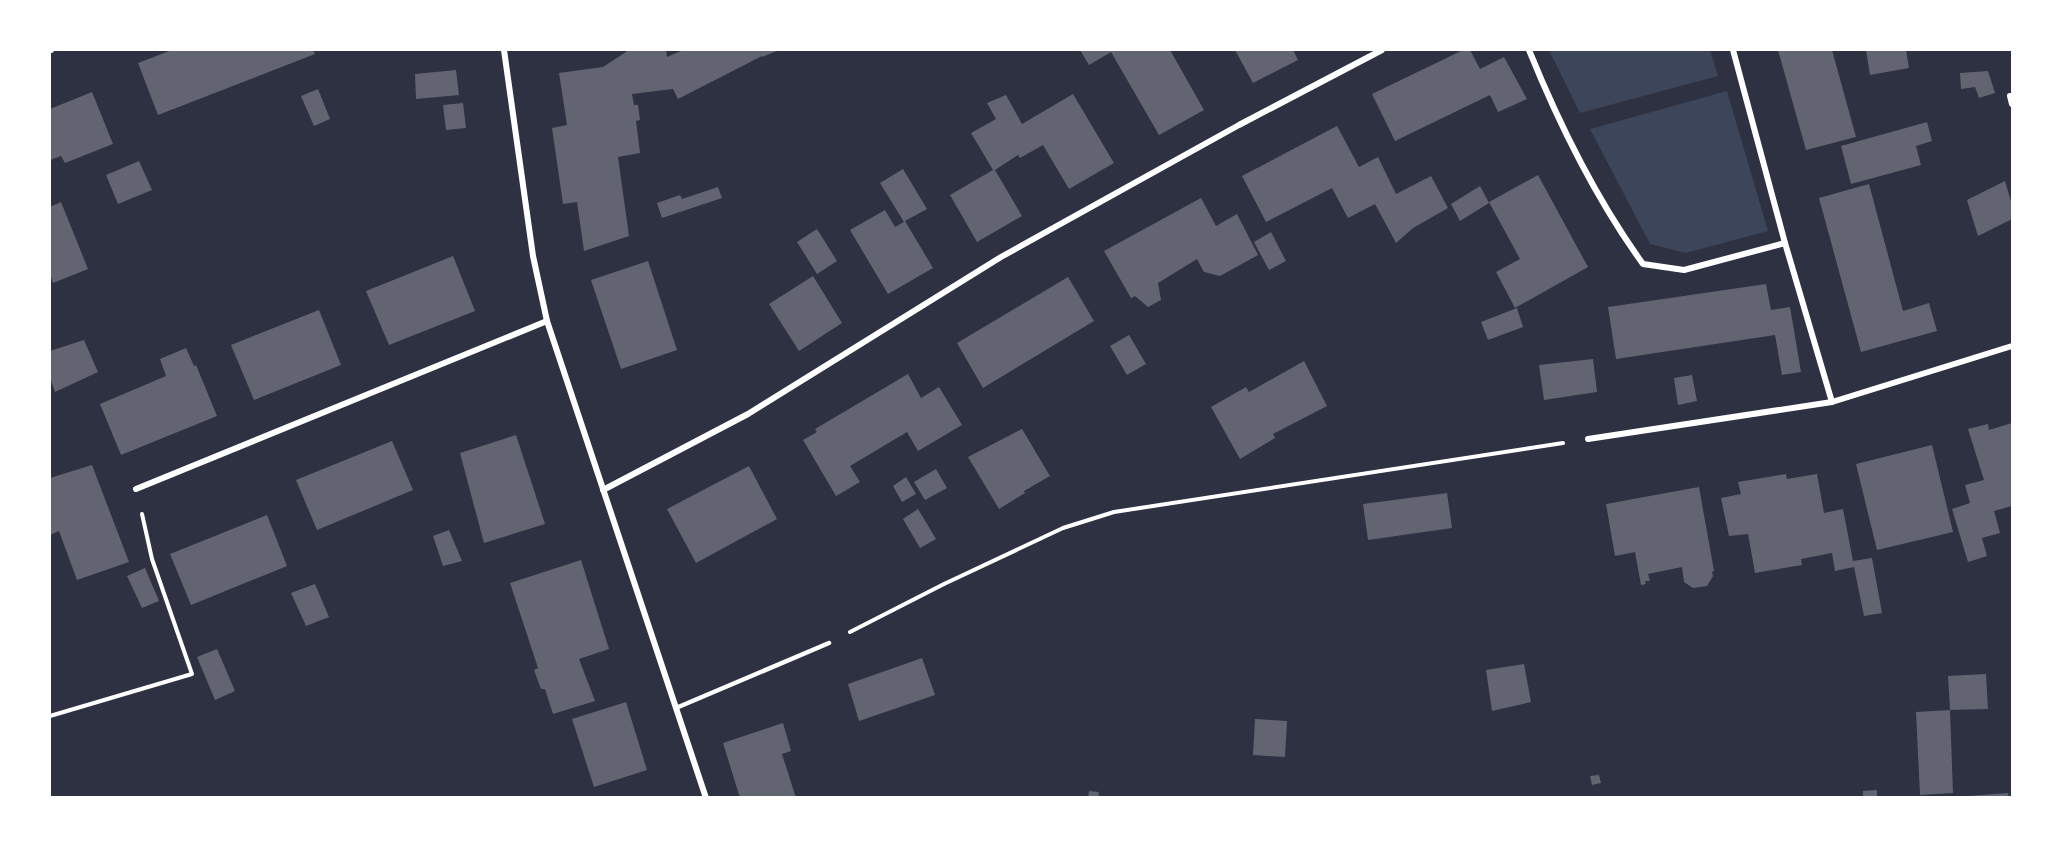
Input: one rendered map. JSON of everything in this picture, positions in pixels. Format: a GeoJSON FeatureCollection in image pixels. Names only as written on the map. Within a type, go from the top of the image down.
{"type":"FeatureCollection","features":[{"type":"Feature","properties":{"kind":"street"},"geometry":{"type":"LineString","coordinates":[[504,50],[533,256],[547,321],[706,798]]}},
{"type":"Feature","properties":{"kind":"street"},"geometry":{"type":"LineString","coordinates":[[603,490],[748,414],[1011,251],[1239,125],[1383,50]]}},
{"type":"Feature","properties":{"kind":"street"},"geometry":{"type":"LineString","coordinates":[[1528,50],[1585,169],[1621,234],[1643,264],[1684,270],[1785,243]]}},
{"type":"Feature","properties":{"kind":"street"},"geometry":{"type":"LineString","coordinates":[[1733,50],[1785,243],[1832,402]]}},
{"type":"Feature","properties":{"kind":"street"},"geometry":{"type":"LineString","coordinates":[[2010,96],[2013,104]]}},
{"type":"Feature","properties":{"kind":"street"},"geometry":{"type":"LineString","coordinates":[[136,489],[547,321]]}},
{"type":"Feature","properties":{"kind":"street"},"geometry":{"type":"LineString","coordinates":[[1588,439],[1832,402],[2013,346]]}},
{"type":"Feature","properties":{"kind":"lane"},"geometry":{"type":"LineString","coordinates":[[676,708],[828,643]]}},
{"type":"Feature","properties":{"kind":"path"},"geometry":{"type":"LineString","coordinates":[[828,643],[944,584],[1063,528],[1114,512],[1588,439]]}},
{"type":"Feature","properties":{"kind":"path"},"geometry":{"type":"LineString","coordinates":[[50,716],[192,674],[152,559],[136,489]]}},
{"type":"Feature","properties":{"kind":"shaded area"},"geometry":{"type":"Polygon","coordinates":[[[1549,50],[1710,50],[1718,76],[1580,113],[1549,50]]]}},
{"type":"Feature","properties":{"kind":"shaded area"},"geometry":{"type":"Polygon","coordinates":[[[1727,91],[1768,231],[1686,253],[1650,244],[1590,129],[1727,91]]]}},
{"type":"Feature","properties":{"kind":"building"},"geometry":{"type":"Polygon","coordinates":[[[172,50],[313,50],[315,54],[158,115],[138,63],[172,50]]]}},
{"type":"Feature","properties":{"kind":"building"},"geometry":{"type":"Polygon","coordinates":[[[629,50],[666,50],[667,57],[683,50],[779,50],[762,56],[678,99],[673,89],[632,94],[634,105],[638,105],[640,120],[636,121],[640,153],[618,157],[629,236],[584,251],[577,202],[563,204],[552,128],[567,125],[559,73],[603,67],[629,50]]]}},
{"type":"Feature","properties":{"kind":"building"},"geometry":{"type":"Polygon","coordinates":[[[1080,50],[1170,50],[1204,110],[1159,135],[1111,52],[1089,65],[1080,50]]]}},
{"type":"Feature","properties":{"kind":"building"},"geometry":{"type":"Polygon","coordinates":[[[1235,50],[1293,50],[1298,60],[1253,83],[1235,50]]]}},
{"type":"Feature","properties":{"kind":"building"},"geometry":{"type":"Polygon","coordinates":[[[1463,50],[1470,50],[1480,69],[1504,57],[1527,99],[1498,112],[1490,95],[1395,141],[1372,94],[1463,50]]]}},
{"type":"Feature","properties":{"kind":"building"},"geometry":{"type":"Polygon","coordinates":[[[1778,50],[1832,50],[1856,137],[1806,150],[1778,50]]]}},
{"type":"Feature","properties":{"kind":"building"},"geometry":{"type":"Polygon","coordinates":[[[1866,50],[1906,50],[1909,68],[1870,75],[1866,50]]]}},
{"type":"Feature","properties":{"kind":"building"},"geometry":{"type":"Polygon","coordinates":[[[456,70],[459,95],[416,99],[415,74],[456,70]]]}},
{"type":"Feature","properties":{"kind":"building"},"geometry":{"type":"Polygon","coordinates":[[[1988,71],[1995,93],[1979,98],[1975,87],[1961,89],[1960,73],[1988,71]]]}},
{"type":"Feature","properties":{"kind":"building"},"geometry":{"type":"Polygon","coordinates":[[[318,89],[330,119],[314,126],[301,96],[318,89]]]}},
{"type":"Feature","properties":{"kind":"building"},"geometry":{"type":"Polygon","coordinates":[[[92,92],[113,144],[65,163],[61,156],[50,160],[50,109],[92,92]]]}},
{"type":"Feature","properties":{"kind":"building"},"geometry":{"type":"Polygon","coordinates":[[[1073,94],[1114,163],[1069,189],[1043,145],[1020,158],[1018,155],[995,170],[1022,216],[977,242],[950,195],[993,170],[971,133],[996,119],[987,103],[1006,95],[1022,124],[1073,94]]]}},
{"type":"Feature","properties":{"kind":"building"},"geometry":{"type":"Polygon","coordinates":[[[463,103],[466,128],[446,130],[443,105],[463,103]]]}},
{"type":"Feature","properties":{"kind":"building"},"geometry":{"type":"Polygon","coordinates":[[[1927,122],[1932,141],[1916,146],[1921,165],[1851,184],[1841,146],[1927,122]]]}},
{"type":"Feature","properties":{"kind":"building"},"geometry":{"type":"Polygon","coordinates":[[[1337,126],[1359,167],[1378,157],[1396,194],[1431,176],[1448,208],[1413,228],[1396,243],[1375,204],[1348,218],[1332,188],[1266,222],[1242,176],[1337,126]]]}},
{"type":"Feature","properties":{"kind":"building"},"geometry":{"type":"Polygon","coordinates":[[[139,161],[152,190],[118,204],[106,175],[139,161]]]}},
{"type":"Feature","properties":{"kind":"building"},"geometry":{"type":"Polygon","coordinates":[[[903,169],[927,209],[905,221],[933,268],[888,294],[850,230],[885,210],[895,227],[904,222],[880,183],[903,169]]]}},
{"type":"Feature","properties":{"kind":"building"},"geometry":{"type":"Polygon","coordinates":[[[1538,175],[1588,267],[1515,308],[1496,272],[1520,259],[1489,202],[1538,175]]]}},
{"type":"Feature","properties":{"kind":"building"},"geometry":{"type":"Polygon","coordinates":[[[2005,181],[2012,205],[2012,219],[1978,236],[1967,200],[2005,181]]]}},
{"type":"Feature","properties":{"kind":"building"},"geometry":{"type":"Polygon","coordinates":[[[1869,184],[1903,311],[1929,303],[1937,331],[1861,352],[1819,198],[1869,184]]]}},
{"type":"Feature","properties":{"kind":"building"},"geometry":{"type":"Polygon","coordinates":[[[1480,186],[1489,203],[1460,221],[1451,204],[1480,186]]]}},
{"type":"Feature","properties":{"kind":"building"},"geometry":{"type":"Polygon","coordinates":[[[718,187],[722,198],[662,218],[657,203],[680,195],[682,199],[718,187]]]}},
{"type":"Feature","properties":{"kind":"building"},"geometry":{"type":"Polygon","coordinates":[[[1201,198],[1216,226],[1237,214],[1258,255],[1220,276],[1204,272],[1197,259],[1158,283],[1161,300],[1148,307],[1135,296],[1131,298],[1104,251],[1201,198]]]}},
{"type":"Feature","properties":{"kind":"building"},"geometry":{"type":"Polygon","coordinates":[[[61,202],[88,269],[53,283],[50,274],[50,207],[61,202]]]}},
{"type":"Feature","properties":{"kind":"building"},"geometry":{"type":"Polygon","coordinates":[[[817,229],[837,261],[817,274],[797,242],[817,229]]]}},
{"type":"Feature","properties":{"kind":"building"},"geometry":{"type":"Polygon","coordinates":[[[1271,232],[1286,261],[1269,270],[1254,242],[1271,232]]]}},
{"type":"Feature","properties":{"kind":"building"},"geometry":{"type":"Polygon","coordinates":[[[453,256],[475,311],[389,345],[366,291],[453,256]]]}},
{"type":"Feature","properties":{"kind":"building"},"geometry":{"type":"Polygon","coordinates":[[[648,261],[677,350],[621,369],[591,280],[648,261]]]}},
{"type":"Feature","properties":{"kind":"building"},"geometry":{"type":"Polygon","coordinates":[[[813,276],[842,323],[799,351],[769,304],[813,276]]]}},
{"type":"Feature","properties":{"kind":"building"},"geometry":{"type":"Polygon","coordinates":[[[1068,277],[1094,321],[983,388],[957,343],[1068,277]]]}},
{"type":"Feature","properties":{"kind":"building"},"geometry":{"type":"Polygon","coordinates":[[[1766,284],[1771,310],[1790,307],[1801,372],[1782,375],[1775,335],[1616,359],[1608,307],[1766,284]]]}},
{"type":"Feature","properties":{"kind":"building"},"geometry":{"type":"Polygon","coordinates":[[[1517,308],[1523,327],[1488,340],[1481,322],[1517,308]]]}},
{"type":"Feature","properties":{"kind":"building"},"geometry":{"type":"Polygon","coordinates":[[[319,310],[341,365],[254,400],[231,345],[319,310]]]}},
{"type":"Feature","properties":{"kind":"building"},"geometry":{"type":"Polygon","coordinates":[[[1129,335],[1146,364],[1127,375],[1110,346],[1129,335]]]}},
{"type":"Feature","properties":{"kind":"building"},"geometry":{"type":"Polygon","coordinates":[[[84,340],[98,372],[55,392],[50,378],[50,351],[84,340]]]}},
{"type":"Feature","properties":{"kind":"building"},"geometry":{"type":"Polygon","coordinates":[[[186,348],[194,366],[196,365],[217,416],[121,455],[100,404],[166,376],[160,359],[186,348]]]}},
{"type":"Feature","properties":{"kind":"building"},"geometry":{"type":"Polygon","coordinates":[[[1593,359],[1597,392],[1544,400],[1539,365],[1593,359]]]}},
{"type":"Feature","properties":{"kind":"building"},"geometry":{"type":"Polygon","coordinates":[[[1304,361],[1327,406],[1273,434],[1275,438],[1240,459],[1211,407],[1246,387],[1249,392],[1304,361]]]}},
{"type":"Feature","properties":{"kind":"building"},"geometry":{"type":"Polygon","coordinates":[[[908,374],[921,398],[939,387],[962,425],[918,451],[907,432],[850,466],[860,482],[836,496],[803,440],[817,432],[815,429],[908,374]]]}},
{"type":"Feature","properties":{"kind":"building"},"geometry":{"type":"Polygon","coordinates":[[[1692,375],[1697,401],[1678,405],[1674,378],[1692,375]]]}},
{"type":"Feature","properties":{"kind":"building"},"geometry":{"type":"Polygon","coordinates":[[[2012,423],[2012,506],[1994,511],[2000,533],[1982,538],[1987,556],[1968,562],[1952,509],[1970,503],[1965,485],[1984,480],[1968,429],[1988,424],[1989,430],[2012,423]]]}},
{"type":"Feature","properties":{"kind":"building"},"geometry":{"type":"Polygon","coordinates":[[[1022,429],[1050,476],[999,509],[968,457],[1022,429]]]}},
{"type":"Feature","properties":{"kind":"building"},"geometry":{"type":"Polygon","coordinates":[[[516,435],[545,524],[484,543],[460,453],[516,435]]]}},
{"type":"Feature","properties":{"kind":"building"},"geometry":{"type":"Polygon","coordinates":[[[392,441],[413,490],[317,530],[296,480],[392,441]]]}},
{"type":"Feature","properties":{"kind":"building"},"geometry":{"type":"Polygon","coordinates":[[[1932,445],[1953,532],[1877,550],[1856,464],[1932,445]]]}},
{"type":"Feature","properties":{"kind":"building"},"geometry":{"type":"Polygon","coordinates":[[[92,465],[129,562],[77,580],[59,531],[50,535],[50,478],[92,465]]]}},
{"type":"Feature","properties":{"kind":"building"},"geometry":{"type":"Polygon","coordinates":[[[749,466],[777,519],[696,563],[667,509],[749,466]]]}},
{"type":"Feature","properties":{"kind":"building"},"geometry":{"type":"Polygon","coordinates":[[[936,469],[947,488],[925,500],[914,482],[936,469]]]}},
{"type":"Feature","properties":{"kind":"building"},"geometry":{"type":"Polygon","coordinates":[[[1786,474],[1787,479],[1817,474],[1824,513],[1843,509],[1853,561],[1872,558],[1882,613],[1864,616],[1854,567],[1835,571],[1832,553],[1801,559],[1802,565],[1755,573],[1748,534],[1729,536],[1721,498],[1741,494],[1738,482],[1786,474]]]}},
{"type":"Feature","properties":{"kind":"building"},"geometry":{"type":"Polygon","coordinates":[[[906,477],[916,494],[902,502],[893,486],[906,477]]]}},
{"type":"Feature","properties":{"kind":"building"},"geometry":{"type":"Polygon","coordinates":[[[1699,487],[1713,576],[1707,586],[1693,588],[1684,582],[1682,567],[1648,574],[1650,581],[1645,581],[1646,584],[1641,585],[1635,552],[1615,556],[1606,504],[1699,487]]]}},
{"type":"Feature","properties":{"kind":"building"},"geometry":{"type":"Polygon","coordinates":[[[1447,493],[1452,528],[1368,540],[1363,504],[1447,493]]]}},
{"type":"Feature","properties":{"kind":"building"},"geometry":{"type":"Polygon","coordinates":[[[918,509],[936,539],[920,548],[903,519],[918,509]]]}},
{"type":"Feature","properties":{"kind":"building"},"geometry":{"type":"Polygon","coordinates":[[[267,515],[287,566],[191,605],[170,554],[267,515]]]}},
{"type":"Feature","properties":{"kind":"building"},"geometry":{"type":"Polygon","coordinates":[[[449,530],[462,561],[443,566],[433,536],[449,530]]]}},
{"type":"Feature","properties":{"kind":"building"},"geometry":{"type":"Polygon","coordinates":[[[581,560],[609,649],[579,659],[595,701],[553,714],[545,689],[541,689],[534,670],[538,668],[510,583],[581,560]]]}},
{"type":"Feature","properties":{"kind":"building"},"geometry":{"type":"Polygon","coordinates":[[[145,568],[159,601],[142,608],[127,576],[145,568]]]}},
{"type":"Feature","properties":{"kind":"building"},"geometry":{"type":"Polygon","coordinates":[[[315,584],[329,617],[306,626],[291,593],[315,584]]]}},
{"type":"Feature","properties":{"kind":"building"},"geometry":{"type":"Polygon","coordinates":[[[217,649],[235,691],[215,700],[197,657],[217,649]]]}},
{"type":"Feature","properties":{"kind":"building"},"geometry":{"type":"Polygon","coordinates":[[[922,658],[935,695],[859,721],[848,684],[922,658]]]}},
{"type":"Feature","properties":{"kind":"building"},"geometry":{"type":"Polygon","coordinates":[[[1524,664],[1531,702],[1492,711],[1486,670],[1524,664]]]}},
{"type":"Feature","properties":{"kind":"building"},"geometry":{"type":"Polygon","coordinates":[[[1986,674],[1988,709],[1950,710],[1948,676],[1986,674]]]}},
{"type":"Feature","properties":{"kind":"building"},"geometry":{"type":"Polygon","coordinates":[[[626,702],[647,770],[594,787],[572,719],[626,702]]]}},
{"type":"Feature","properties":{"kind":"building"},"geometry":{"type":"Polygon","coordinates":[[[1950,710],[1953,793],[1920,795],[1916,712],[1950,710]]]}},
{"type":"Feature","properties":{"kind":"building"},"geometry":{"type":"Polygon","coordinates":[[[1255,719],[1287,721],[1285,757],[1253,755],[1255,719]]]}},
{"type":"Feature","properties":{"kind":"building"},"geometry":{"type":"Polygon","coordinates":[[[783,723],[791,751],[782,754],[796,798],[740,798],[723,743],[783,723]]]}},
{"type":"Feature","properties":{"kind":"building"},"geometry":{"type":"Polygon","coordinates":[[[1599,775],[1601,783],[1592,785],[1590,776],[1599,775]]]}},
{"type":"Feature","properties":{"kind":"building"},"geometry":{"type":"Polygon","coordinates":[[[1877,790],[1877,798],[1863,798],[1863,791],[1877,790]]]}},
{"type":"Feature","properties":{"kind":"building"},"geometry":{"type":"Polygon","coordinates":[[[1089,791],[1099,792],[1098,798],[1088,798],[1089,791]]]}},
{"type":"Feature","properties":{"kind":"building"},"geometry":{"type":"Polygon","coordinates":[[[2008,793],[2009,798],[1967,798],[1967,796],[2008,793]]]}}]}
